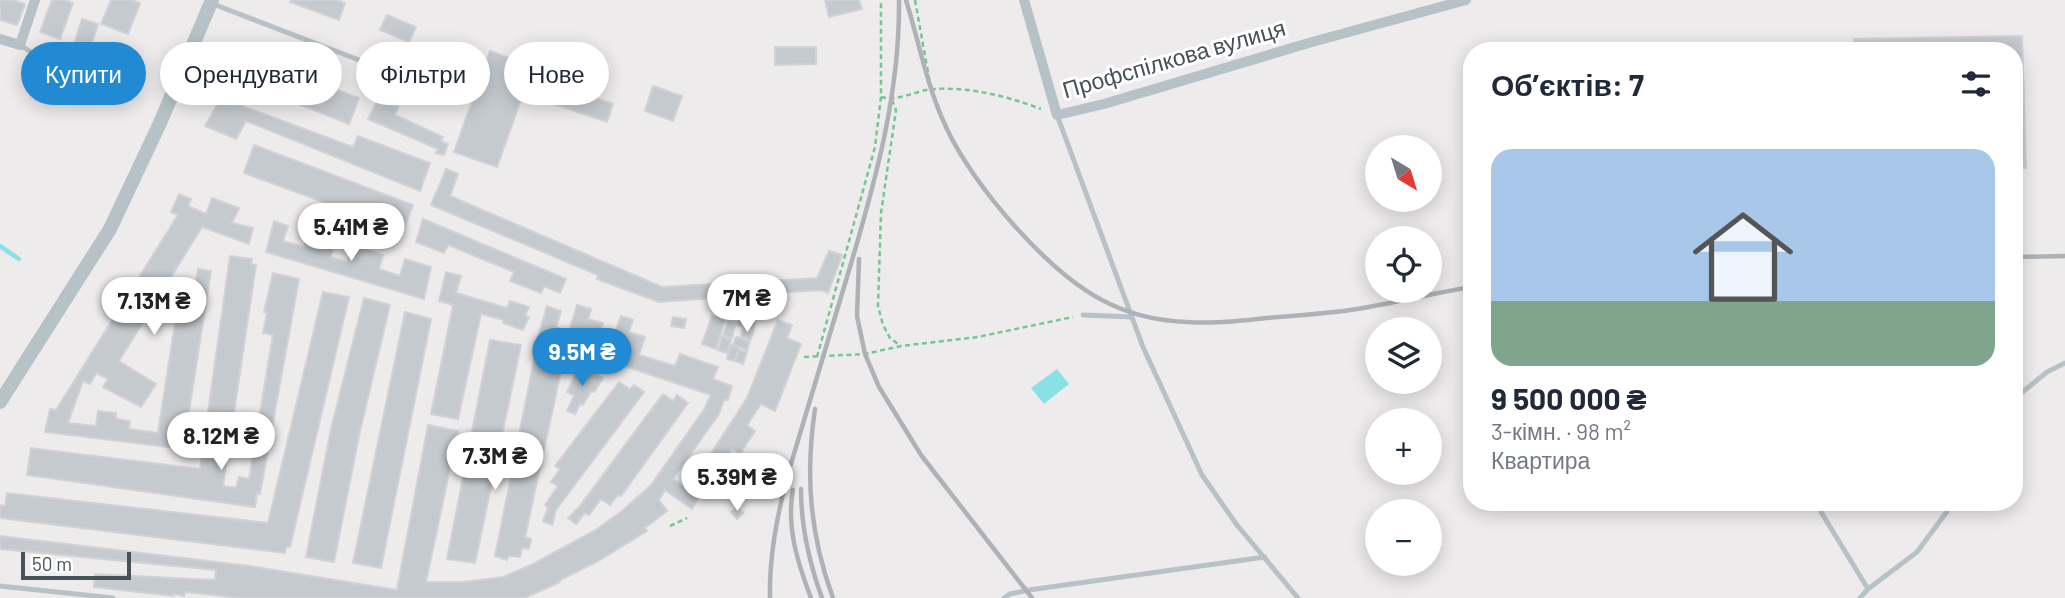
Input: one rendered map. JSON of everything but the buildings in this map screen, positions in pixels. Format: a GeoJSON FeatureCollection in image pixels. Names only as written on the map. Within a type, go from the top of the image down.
{"type":"FeatureCollection","features":[{"type":"Feature","properties":{"kind":"street"},"geometry":{"type":"LineString","coordinates":[[0,38],[20,46],[35,0]]}},
{"type":"Feature","properties":{"kind":"street"},"geometry":{"type":"LineString","coordinates":[[1024,0],[1057,115]]}},
{"type":"Feature","properties":{"kind":"street","name":"Профспілкова вулиця"},"geometry":{"type":"LineString","coordinates":[[1057,115],[1104,104],[1312,42],[1466,0]]}},
{"type":"Feature","properties":{"kind":"street"},"geometry":{"type":"LineString","coordinates":[[1,400],[110,229],[160,123],[211,1]]}},
{"type":"Feature","properties":{"kind":"lane"},"geometry":{"type":"LineString","coordinates":[[211,1],[356,59]]}},
{"type":"Feature","properties":{"kind":"lane"},"geometry":{"type":"LineString","coordinates":[[1057,115],[1143,347],[1202,475],[1237,525],[1298,598]]}},
{"type":"Feature","properties":{"kind":"lane"},"geometry":{"type":"LineString","coordinates":[[1083,315],[1132,317]]}},
{"type":"Feature","properties":{"kind":"lane"},"geometry":{"type":"LineString","coordinates":[[2023,392],[2047,372],[2065,363]]}},
{"type":"Feature","properties":{"kind":"lane"},"geometry":{"type":"LineString","coordinates":[[1820,511],[1868,589]]}},
{"type":"Feature","properties":{"kind":"lane"},"geometry":{"type":"LineString","coordinates":[[1860,598],[1917,552],[1947,511]]}},
{"type":"Feature","properties":{"kind":"lane"},"geometry":{"type":"LineString","coordinates":[[1004,598],[1029,590],[1265,558]]}},
{"type":"Feature","properties":{"kind":"lane"},"geometry":{"type":"LineString","coordinates":[[0,586],[113,598]]}},
{"type":"Feature","properties":{"kind":"path"},"geometry":{"type":"LineString","coordinates":[[817,357],[875,147],[881,97],[881,0]]}},
{"type":"Feature","properties":{"kind":"path"},"geometry":{"type":"LineString","coordinates":[[915,0],[932,89]]}},
{"type":"Feature","properties":{"kind":"path"},"geometry":{"type":"LineString","coordinates":[[881,97],[892,100],[932,89],[975,90],[1057,115]]}},
{"type":"Feature","properties":{"kind":"path"},"geometry":{"type":"LineString","coordinates":[[892,100],[896,110],[881,213],[878,306],[890,338],[901,346]]}},
{"type":"Feature","properties":{"kind":"path"},"geometry":{"type":"LineString","coordinates":[[804,357],[865,354],[901,346],[978,337],[1083,315]]}},
{"type":"Feature","properties":{"kind":"path"},"geometry":{"type":"LineString","coordinates":[[670,526],[687,518]]}},
{"type":"Feature","properties":{"kind":"water"},"geometry":{"type":"Polygon","coordinates":[[[1057,369],[1069,384],[1044,404],[1031,388],[1057,369]]]}},
{"type":"Feature","properties":{"kind":"waterway"},"geometry":{"type":"LineString","coordinates":[[0,246],[19,259]]}},
{"type":"Feature","properties":{"kind":"railway"},"geometry":{"type":"LineString","coordinates":[[770,598],[774,537],[787,477],[860,234],[885,135],[895,68],[899,0]]}},
{"type":"Feature","properties":{"kind":"railway"},"geometry":{"type":"LineString","coordinates":[[906,0],[939,112],[975,176],[994,202],[1039,252],[1087,291],[1110,304],[1157,319],[1217,322],[1346,311],[1463,289]]}},
{"type":"Feature","properties":{"kind":"railway"},"geometry":{"type":"LineString","coordinates":[[2023,257],[2065,256]]}},
{"type":"Feature","properties":{"kind":"railway"},"geometry":{"type":"LineString","coordinates":[[859,259],[857,316],[865,354],[879,387],[921,455],[1032,598]]}},
{"type":"Feature","properties":{"kind":"railway"},"geometry":{"type":"LineString","coordinates":[[815,409],[810,458],[812,505],[819,551],[833,598]]}},
{"type":"Feature","properties":{"kind":"railway"},"geometry":{"type":"LineString","coordinates":[[801,489],[807,544],[822,598]]}},
{"type":"Feature","properties":{"kind":"railway"},"geometry":{"type":"LineString","coordinates":[[793,490],[792,531],[811,598]]}}]}
